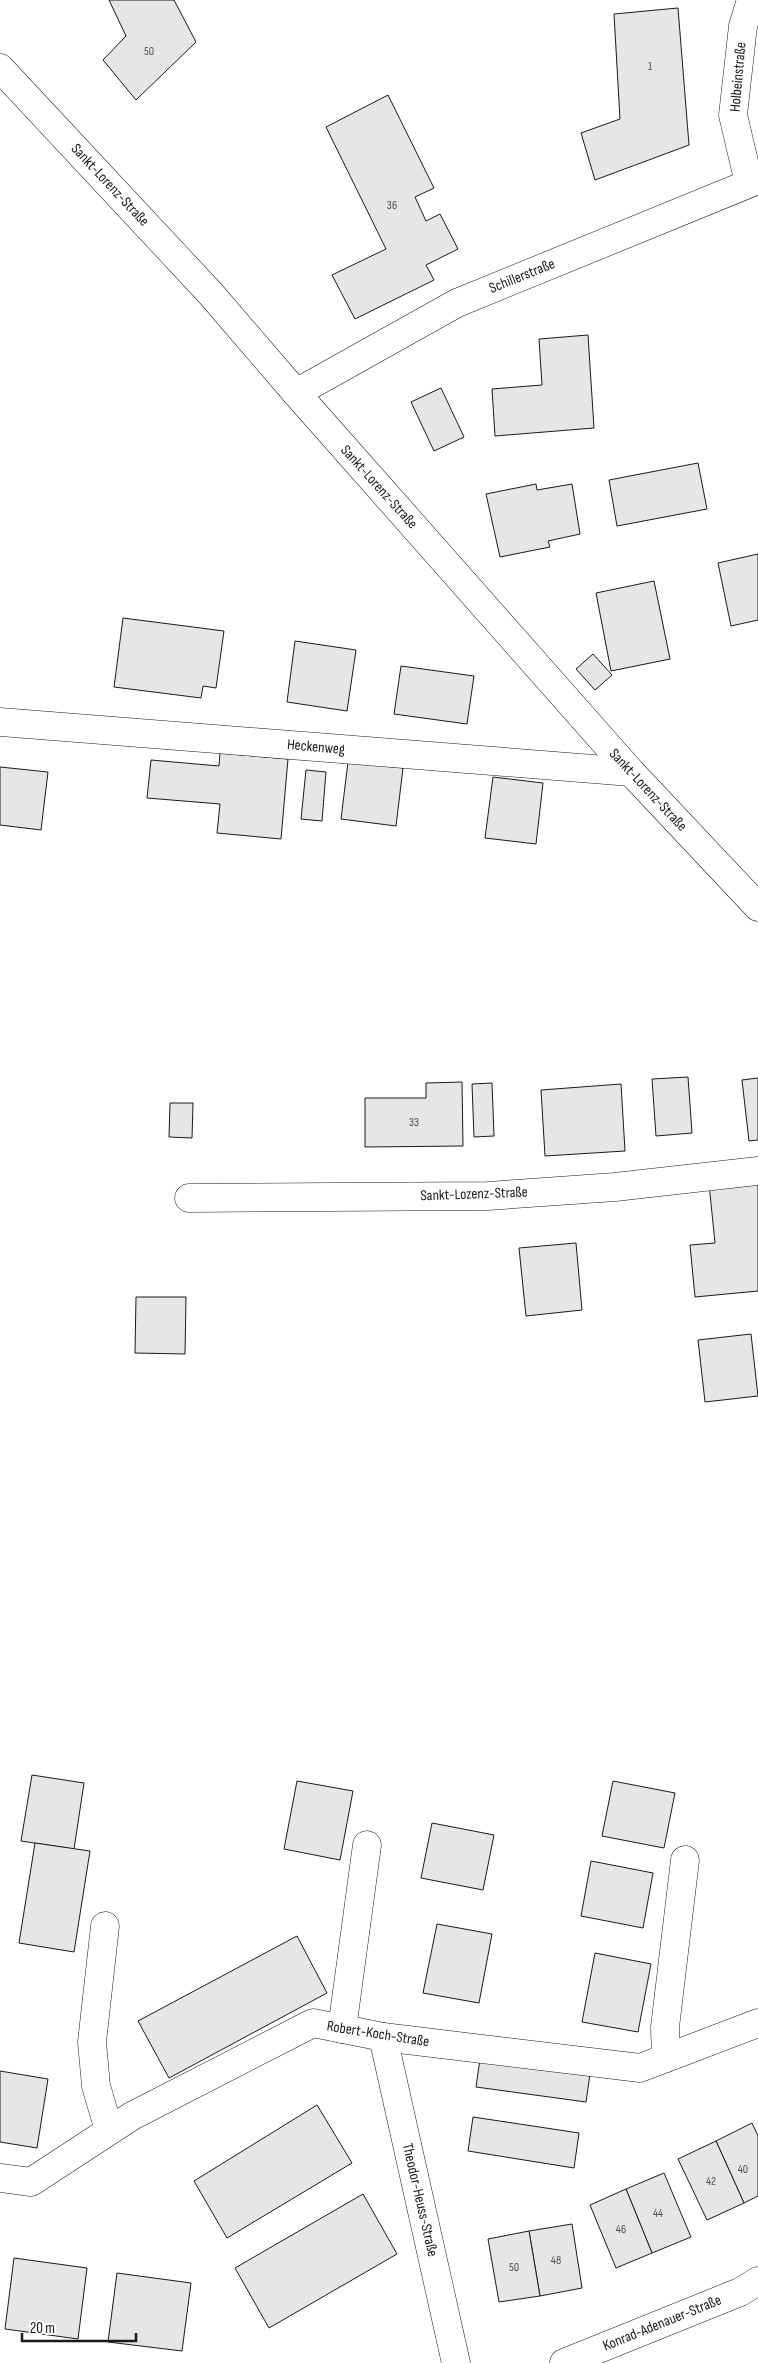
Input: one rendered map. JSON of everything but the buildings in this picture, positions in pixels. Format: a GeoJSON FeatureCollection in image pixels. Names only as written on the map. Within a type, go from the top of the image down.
{"type":"FeatureCollection","features":[{"type":"Feature","properties":{"kind":"street","name":"Holbeinstraße"},"geometry":{"type":"LineString","coordinates":[[752,0],[743,26],[733,115],[753,182]]}},
{"type":"Feature","properties":{"kind":"street","name":"Sankt-Lorenz-Straße"},"geometry":{"type":"LineString","coordinates":[[0,68],[211,294],[631,772],[758,907]]}},
{"type":"Feature","properties":{"kind":"street","name":"Schillerstraße"},"geometry":{"type":"LineString","coordinates":[[296,393],[457,303],[753,182]]}},
{"type":"Feature","properties":{"kind":"street","name":"Heckenweg"},"geometry":{"type":"LineString","coordinates":[[0,722],[631,772]]}},
{"type":"Feature","properties":{"kind":"street","name":"Sankt-Lozenz-Straße"},"geometry":{"type":"LineString","coordinates":[[189,1198],[488,1196],[615,1187],[758,1171]]}},
{"type":"Feature","properties":{"kind":"street"},"geometry":{"type":"LineString","coordinates":[[342,2029],[367,1845]]}},
{"type":"Feature","properties":{"kind":"street"},"geometry":{"type":"LineString","coordinates":[[666,2058],[665,2027],[685,1860]]}},
{"type":"Feature","properties":{"kind":"street"},"geometry":{"type":"LineString","coordinates":[[105,1926],[92,2042],[96,2086],[109,2130]]}},
{"type":"Feature","properties":{"kind":"street","name":"Robert-Koch-Straße"},"geometry":{"type":"LineString","coordinates":[[0,2178],[31,2182],[132,2116],[312,2023],[383,2037],[640,2068],[758,2024]]}},
{"type":"Feature","properties":{"kind":"street","name":"Theodor-Heuss-Straße"},"geometry":{"type":"LineString","coordinates":[[383,2037],[456,2363]]}},
{"type":"Feature","properties":{"kind":"street","name":"Konrad-Adenauer-Straße"},"geometry":{"type":"LineString","coordinates":[[564,2363],[740,2292],[758,2281]]}}]}
